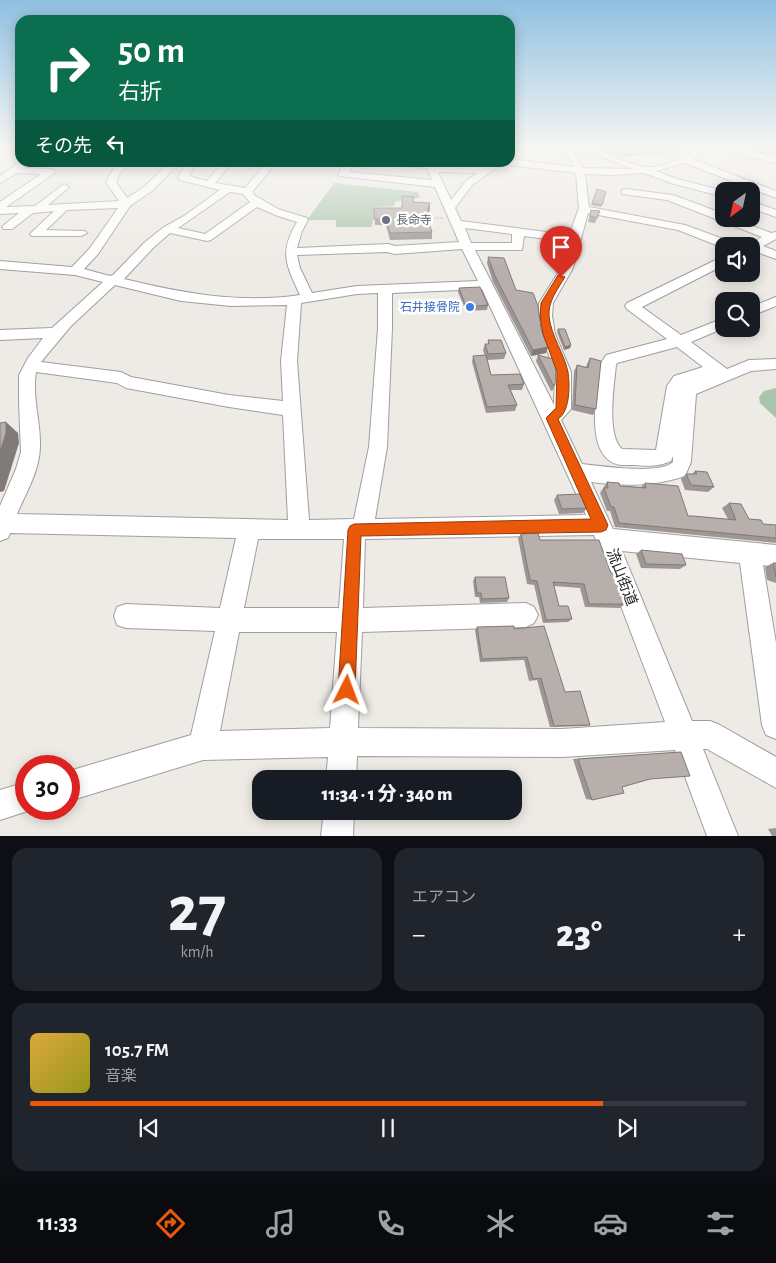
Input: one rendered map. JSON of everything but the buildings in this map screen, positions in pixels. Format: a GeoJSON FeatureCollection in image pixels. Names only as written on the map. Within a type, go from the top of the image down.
{"type":"FeatureCollection","features":[{"type":"Feature","properties":{"kind":"street"},"geometry":{"type":"LineString","coordinates":[[2,208],[29,188]]}},
{"type":"Feature","properties":{"kind":"street"},"geometry":{"type":"LineString","coordinates":[[8,227],[63,188]]}},
{"type":"Feature","properties":{"kind":"street"},"geometry":{"type":"LineString","coordinates":[[115,188],[126,204]]}},
{"type":"Feature","properties":{"kind":"street"},"geometry":{"type":"LineString","coordinates":[[75,271],[94,252],[126,204],[149,188]]}},
{"type":"Feature","properties":{"kind":"street"},"geometry":{"type":"LineString","coordinates":[[225,188],[248,191]]}},
{"type":"Feature","properties":{"kind":"street","name":"流山街道"},"geometry":{"type":"LineString","coordinates":[[441,188],[485,285],[551,418],[604,532],[724,836]]}},
{"type":"Feature","properties":{"kind":"street"},"geometry":{"type":"LineString","coordinates":[[467,188],[454,217],[518,231],[574,239]]}},
{"type":"Feature","properties":{"kind":"street"},"geometry":{"type":"LineString","coordinates":[[551,418],[562,409],[562,372],[548,334],[545,316],[546,303],[567,268],[583,209],[584,200],[581,195],[581,188]]}},
{"type":"Feature","properties":{"kind":"street"},"geometry":{"type":"LineString","coordinates":[[626,188],[628,205]]}},
{"type":"Feature","properties":{"kind":"street"},"geometry":{"type":"LineString","coordinates":[[703,188],[715,191]]}},
{"type":"Feature","properties":{"kind":"street"},"geometry":{"type":"LineString","coordinates":[[758,188],[776,195]]}},
{"type":"Feature","properties":{"kind":"street"},"geometry":{"type":"LineString","coordinates":[[228,189],[188,218],[168,229],[149,245],[56,333],[32,366],[28,373],[27,411],[31,424],[30,454],[1,526],[604,532],[776,556]]}},
{"type":"Feature","properties":{"kind":"street"},"geometry":{"type":"LineString","coordinates":[[248,191],[249,196],[257,202],[289,217],[304,220],[293,236],[290,252],[297,275],[301,299],[289,361],[299,530]]}},
{"type":"Feature","properties":{"kind":"street"},"geometry":{"type":"LineString","coordinates":[[583,209],[628,205],[669,197],[715,215]]}},
{"type":"Feature","properties":{"kind":"street"},"geometry":{"type":"LineString","coordinates":[[168,229],[207,238],[257,202]]}},
{"type":"Feature","properties":{"kind":"street"},"geometry":{"type":"LineString","coordinates":[[66,206],[36,234],[77,234],[98,204]]}},
{"type":"Feature","properties":{"kind":"street"},"geometry":{"type":"LineString","coordinates":[[2,208],[33,210],[55,209],[66,206],[126,204]]}},
{"type":"Feature","properties":{"kind":"street"},"geometry":{"type":"LineString","coordinates":[[628,205],[715,240]]}},
{"type":"Feature","properties":{"kind":"street"},"geometry":{"type":"LineString","coordinates":[[760,208],[776,214]]}},
{"type":"Feature","properties":{"kind":"street"},"geometry":{"type":"LineString","coordinates":[[750,228],[774,236]]}},
{"type":"Feature","properties":{"kind":"street"},"geometry":{"type":"LineString","coordinates":[[290,252],[388,248],[394,250],[467,245],[518,247],[518,231]]}},
{"type":"Feature","properties":{"kind":"street"},"geometry":{"type":"LineString","coordinates":[[760,243],[774,236]]}},
{"type":"Feature","properties":{"kind":"street"},"geometry":{"type":"LineString","coordinates":[[760,249],[776,255]]}},
{"type":"Feature","properties":{"kind":"street"},"geometry":{"type":"LineString","coordinates":[[715,264],[632,306],[720,371]]}},
{"type":"Feature","properties":{"kind":"street"},"geometry":{"type":"LineString","coordinates":[[0,266],[75,271],[114,279],[181,297],[262,302],[301,299],[357,290],[485,285]]}},
{"type":"Feature","properties":{"kind":"street"},"geometry":{"type":"LineString","coordinates":[[342,770],[350,620],[358,530],[378,447],[386,328],[385,289]]}},
{"type":"Feature","properties":{"kind":"street"},"geometry":{"type":"LineString","coordinates":[[760,308],[776,302]]}},
{"type":"Feature","properties":{"kind":"street"},"geometry":{"type":"LineString","coordinates":[[715,327],[680,341],[612,359],[608,365],[605,412],[607,444],[614,454],[619,457],[658,458],[664,455],[675,386],[680,380],[749,366],[776,364]]}},
{"type":"Feature","properties":{"kind":"street"},"geometry":{"type":"LineString","coordinates":[[0,335],[56,333]]}},
{"type":"Feature","properties":{"kind":"street"},"geometry":{"type":"LineString","coordinates":[[32,366],[121,378],[126,382],[220,399],[291,409]]}},
{"type":"Feature","properties":{"kind":"street"},"geometry":{"type":"LineString","coordinates":[[577,472],[640,476],[665,475],[678,470],[682,462],[686,394],[720,371]]}},
{"type":"Feature","properties":{"kind":"street"},"geometry":{"type":"LineString","coordinates":[[203,746],[231,620],[248,529]]}},
{"type":"Feature","properties":{"kind":"street"},"geometry":{"type":"LineString","coordinates":[[750,553],[770,648],[776,725]]}},
{"type":"Feature","properties":{"kind":"street"},"geometry":{"type":"LineString","coordinates":[[126,616],[231,620],[350,620],[526,615]]}},
{"type":"Feature","properties":{"kind":"street"},"geometry":{"type":"LineString","coordinates":[[80,783],[203,746],[344,742],[562,743],[684,735],[710,735],[776,773]]}},
{"type":"Feature","properties":{"kind":"street"},"geometry":{"type":"LineString","coordinates":[[0,804],[15,800]]}},
{"type":"Feature","properties":{"kind":"street"},"geometry":{"type":"LineString","coordinates":[[337,836],[338,820]]}},
{"type":"Feature","properties":{"kind":"path"},"geometry":{"type":"LineString","coordinates":[[426,218],[454,217]]}},
{"type":"Feature","properties":{"kind":"green space"},"geometry":{"type":"Polygon","coordinates":[[[330,188],[381,188],[418,192],[420,198],[401,199],[395,202],[394,206],[375,207],[372,227],[336,227],[336,220],[307,220],[330,188]]]}},
{"type":"Feature","properties":{"kind":"green space"},"geometry":{"type":"Polygon","coordinates":[[[776,388],[776,418],[760,403],[759,397],[764,391],[776,388]]]}},
{"type":"Feature","properties":{"kind":"place","name":"長命寺"},"geometry":{"type":"Point","coordinates":[386,220]}},
{"type":"Feature","properties":{"kind":"place","name":"石井接骨院"},"geometry":{"type":"Point","coordinates":[470,307]}},
{"type":"Feature","properties":{"kind":"route"},"geometry":{"type":"LineString","coordinates":[[347,690],[354,530],[601,525],[551,418],[562,409],[562,372],[548,334],[545,316],[546,303],[561,277]]}}]}
